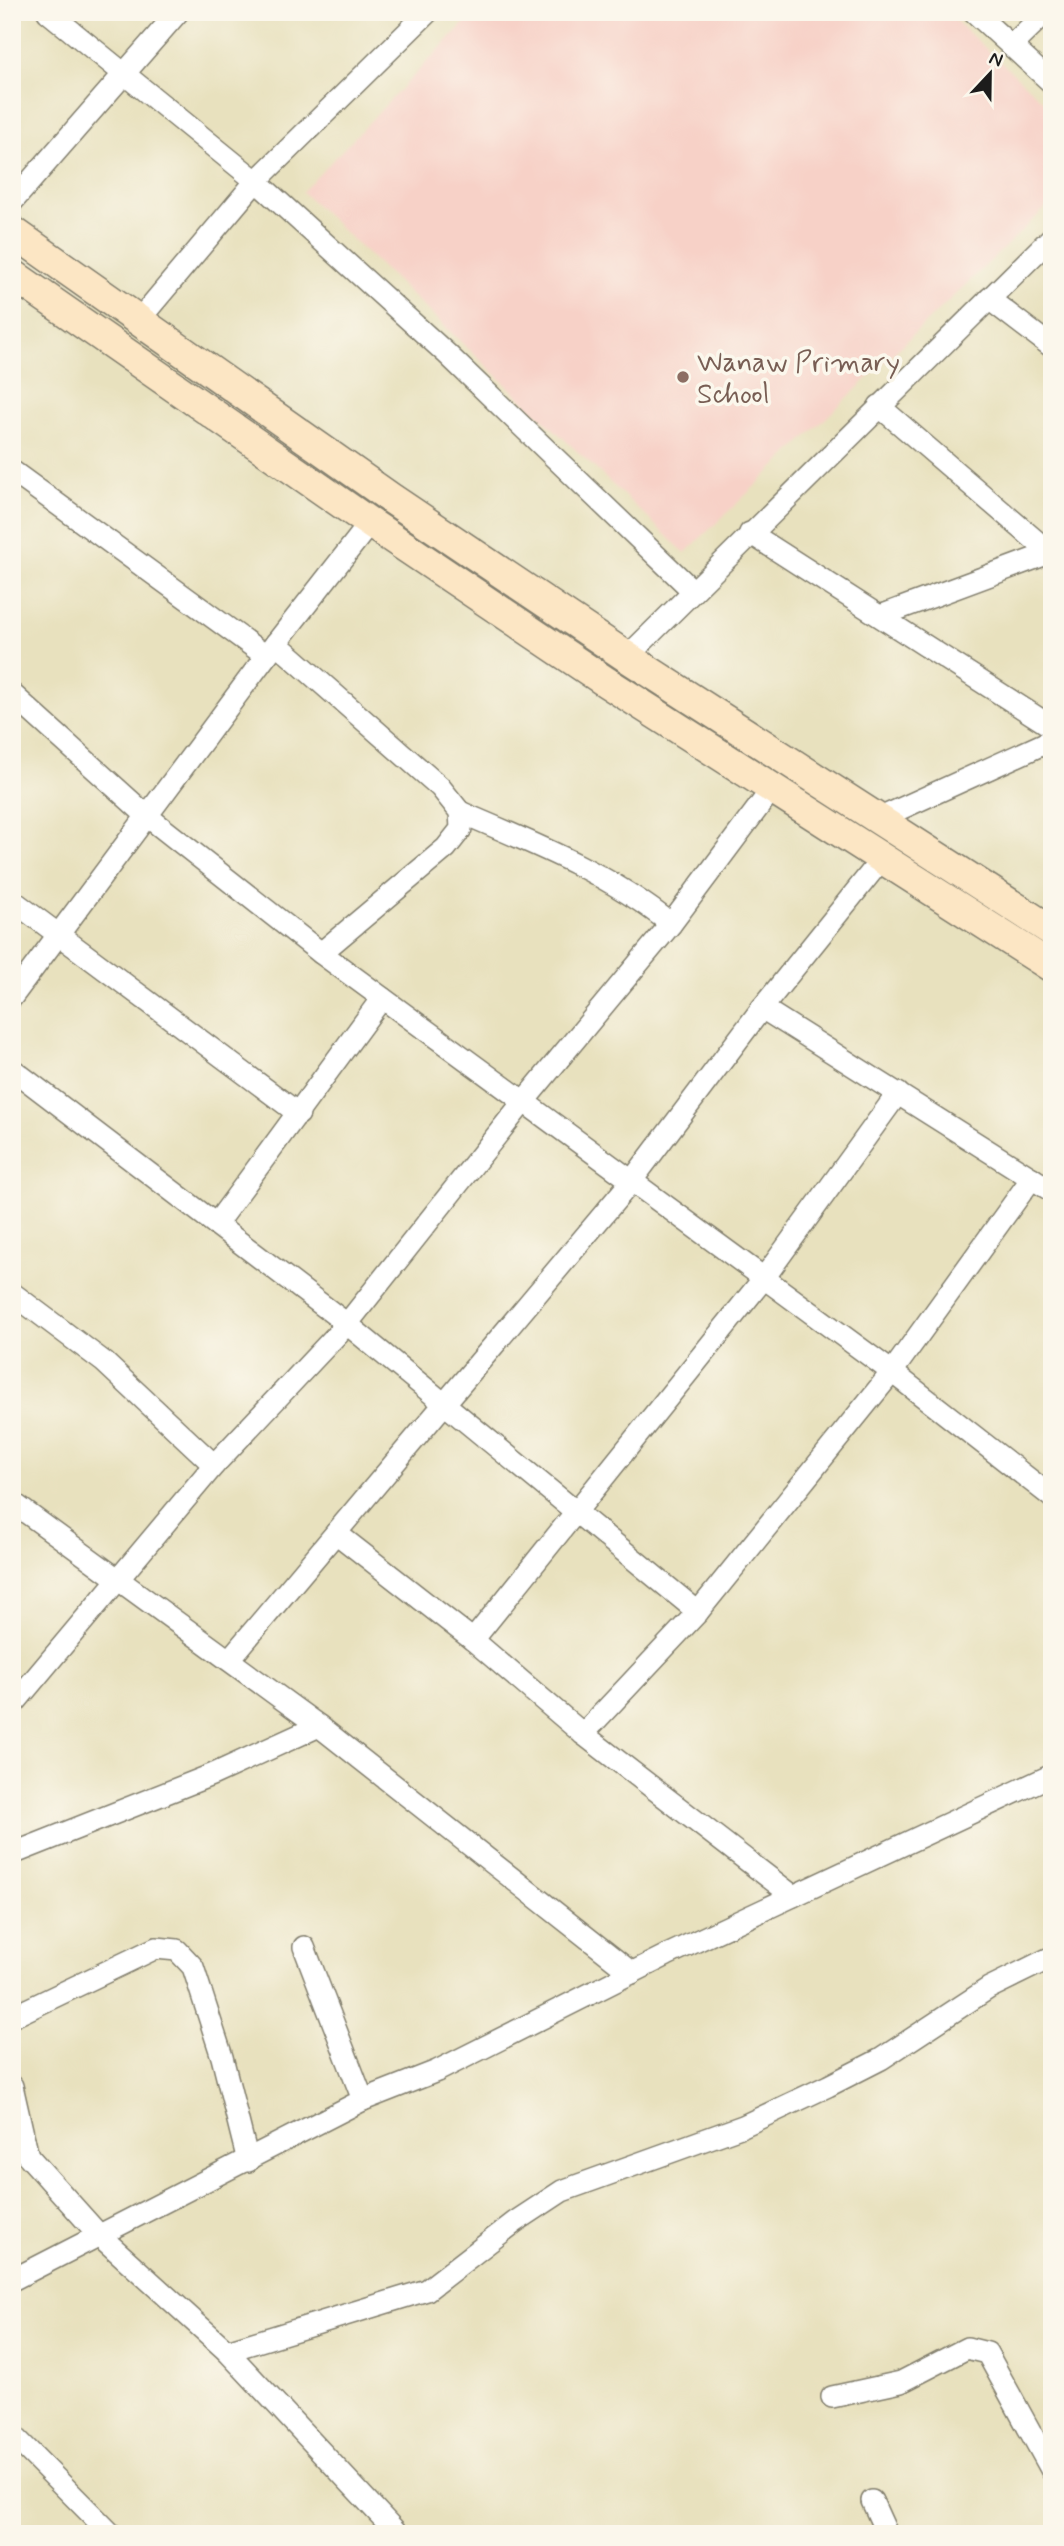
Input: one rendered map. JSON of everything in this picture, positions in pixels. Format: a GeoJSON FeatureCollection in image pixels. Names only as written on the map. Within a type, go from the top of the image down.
{"type":"FeatureCollection","features":[{"type":"Feature","properties":{"kind":"main road"},"geometry":{"type":"LineString","coordinates":[[12,231],[392,499],[627,657],[1052,931]]}},
{"type":"Feature","properties":{"kind":"main road"},"geometry":{"type":"LineString","coordinates":[[12,274],[370,523],[881,860],[1052,967]]}},
{"type":"Feature","properties":{"kind":"street"},"geometry":{"type":"LineString","coordinates":[[48,12],[256,181],[447,354],[692,590]]}},
{"type":"Feature","properties":{"kind":"street"},"geometry":{"type":"LineString","coordinates":[[12,202],[178,12]]}},
{"type":"Feature","properties":{"kind":"street"},"geometry":{"type":"LineString","coordinates":[[138,321],[256,181],[428,12]]}},
{"type":"Feature","properties":{"kind":"street"},"geometry":{"type":"LineString","coordinates":[[974,12],[1052,83]]}},
{"type":"Feature","properties":{"kind":"street"},"geometry":{"type":"LineString","coordinates":[[1011,46],[1045,12]]}},
{"type":"Feature","properties":{"kind":"street"},"geometry":{"type":"LineString","coordinates":[[627,657],[1052,237]]}},
{"type":"Feature","properties":{"kind":"street"},"geometry":{"type":"LineString","coordinates":[[989,299],[1052,347]]}},
{"type":"Feature","properties":{"kind":"street"},"geometry":{"type":"LineString","coordinates":[[879,406],[1050,552],[880,616]]}},
{"type":"Feature","properties":{"kind":"street"},"geometry":{"type":"LineString","coordinates":[[12,471],[271,650],[440,788],[460,812],[600,874],[638,896],[671,924]]}},
{"type":"Feature","properties":{"kind":"street"},"geometry":{"type":"LineString","coordinates":[[12,997],[271,650],[370,523]]}},
{"type":"Feature","properties":{"kind":"street"},"geometry":{"type":"LineString","coordinates":[[750,533],[1052,727]]}},
{"type":"Feature","properties":{"kind":"street"},"geometry":{"type":"LineString","coordinates":[[12,694],[147,816],[321,953],[524,1101],[630,1183],[892,1372],[1052,1497]]}},
{"type":"Feature","properties":{"kind":"street"},"geometry":{"type":"LineString","coordinates":[[878,819],[1052,740]]}},
{"type":"Feature","properties":{"kind":"street"},"geometry":{"type":"LineString","coordinates":[[12,1706],[214,1465],[347,1324],[524,1101],[671,924],[772,789]]}},
{"type":"Feature","properties":{"kind":"street"},"geometry":{"type":"LineString","coordinates":[[321,953],[446,848],[461,829],[460,812]]}},
{"type":"Feature","properties":{"kind":"street"},"geometry":{"type":"LineString","coordinates":[[229,1660],[630,1183],[762,1008],[881,860]]}},
{"type":"Feature","properties":{"kind":"street"},"geometry":{"type":"LineString","coordinates":[[12,900],[299,1114]]}},
{"type":"Feature","properties":{"kind":"street"},"geometry":{"type":"LineString","coordinates":[[216,1224],[382,999]]}},
{"type":"Feature","properties":{"kind":"street"},"geometry":{"type":"LineString","coordinates":[[762,1008],[1052,1191]]}},
{"type":"Feature","properties":{"kind":"street"},"geometry":{"type":"LineString","coordinates":[[12,1069],[347,1324],[698,1612]]}},
{"type":"Feature","properties":{"kind":"street"},"geometry":{"type":"LineString","coordinates":[[473,1640],[764,1278],[898,1093]]}},
{"type":"Feature","properties":{"kind":"street"},"geometry":{"type":"LineString","coordinates":[[583,1734],[698,1612],[892,1372],[1032,1178]]}},
{"type":"Feature","properties":{"kind":"street"},"geometry":{"type":"LineString","coordinates":[[12,1293],[104,1362],[214,1465]]}},
{"type":"Feature","properties":{"kind":"street"},"geometry":{"type":"LineString","coordinates":[[16,1509],[118,1579],[319,1726],[632,1973]]}},
{"type":"Feature","properties":{"kind":"street"},"geometry":{"type":"LineString","coordinates":[[336,1533],[473,1640],[583,1734],[793,1896]]}},
{"type":"Feature","properties":{"kind":"street"},"geometry":{"type":"LineString","coordinates":[[12,1854],[214,1774],[319,1726]]}},
{"type":"Feature","properties":{"kind":"street"},"geometry":{"type":"LineString","coordinates":[[12,2280],[363,2100],[437,2071],[632,1973],[1052,1774]]}},
{"type":"Feature","properties":{"kind":"street"},"geometry":{"type":"LineString","coordinates":[[304,1947],[363,2100]]}},
{"type":"Feature","properties":{"kind":"street"},"geometry":{"type":"LineString","coordinates":[[12,2017],[156,1948],[177,1950],[193,1967],[222,2057],[248,2161]]}},
{"type":"Feature","properties":{"kind":"street"},"geometry":{"type":"LineString","coordinates":[[227,2351],[427,2290],[515,2222],[562,2192],[743,2126],[828,2086],[881,2059],[989,1989],[1052,1957]]}},
{"type":"Feature","properties":{"kind":"street"},"geometry":{"type":"LineString","coordinates":[[12,2085],[27,2154]]}},
{"type":"Feature","properties":{"kind":"street"},"geometry":{"type":"LineString","coordinates":[[12,2138],[99,2235],[227,2351],[398,2534]]}},
{"type":"Feature","properties":{"kind":"street"},"geometry":{"type":"LineString","coordinates":[[832,2397],[901,2382],[967,2348],[979,2349],[988,2353],[1052,2470]]}},
{"type":"Feature","properties":{"kind":"street"},"geometry":{"type":"LineString","coordinates":[[12,2434],[111,2534]]}},
{"type":"Feature","properties":{"kind":"street"},"geometry":{"type":"LineString","coordinates":[[872,2501],[887,2534]]}},
{"type":"Feature","properties":{"kind":"shaded area","name":"Wanaw Primary School"},"geometry":{"type":"Polygon","coordinates":[[[475,12],[946,12],[1052,109],[1052,202],[685,553],[302,192],[475,12]]]}},
{"type":"Feature","properties":{"kind":"place","name":"Wanaw Primary School"},"geometry":{"type":"Point","coordinates":[683,377]}}]}
